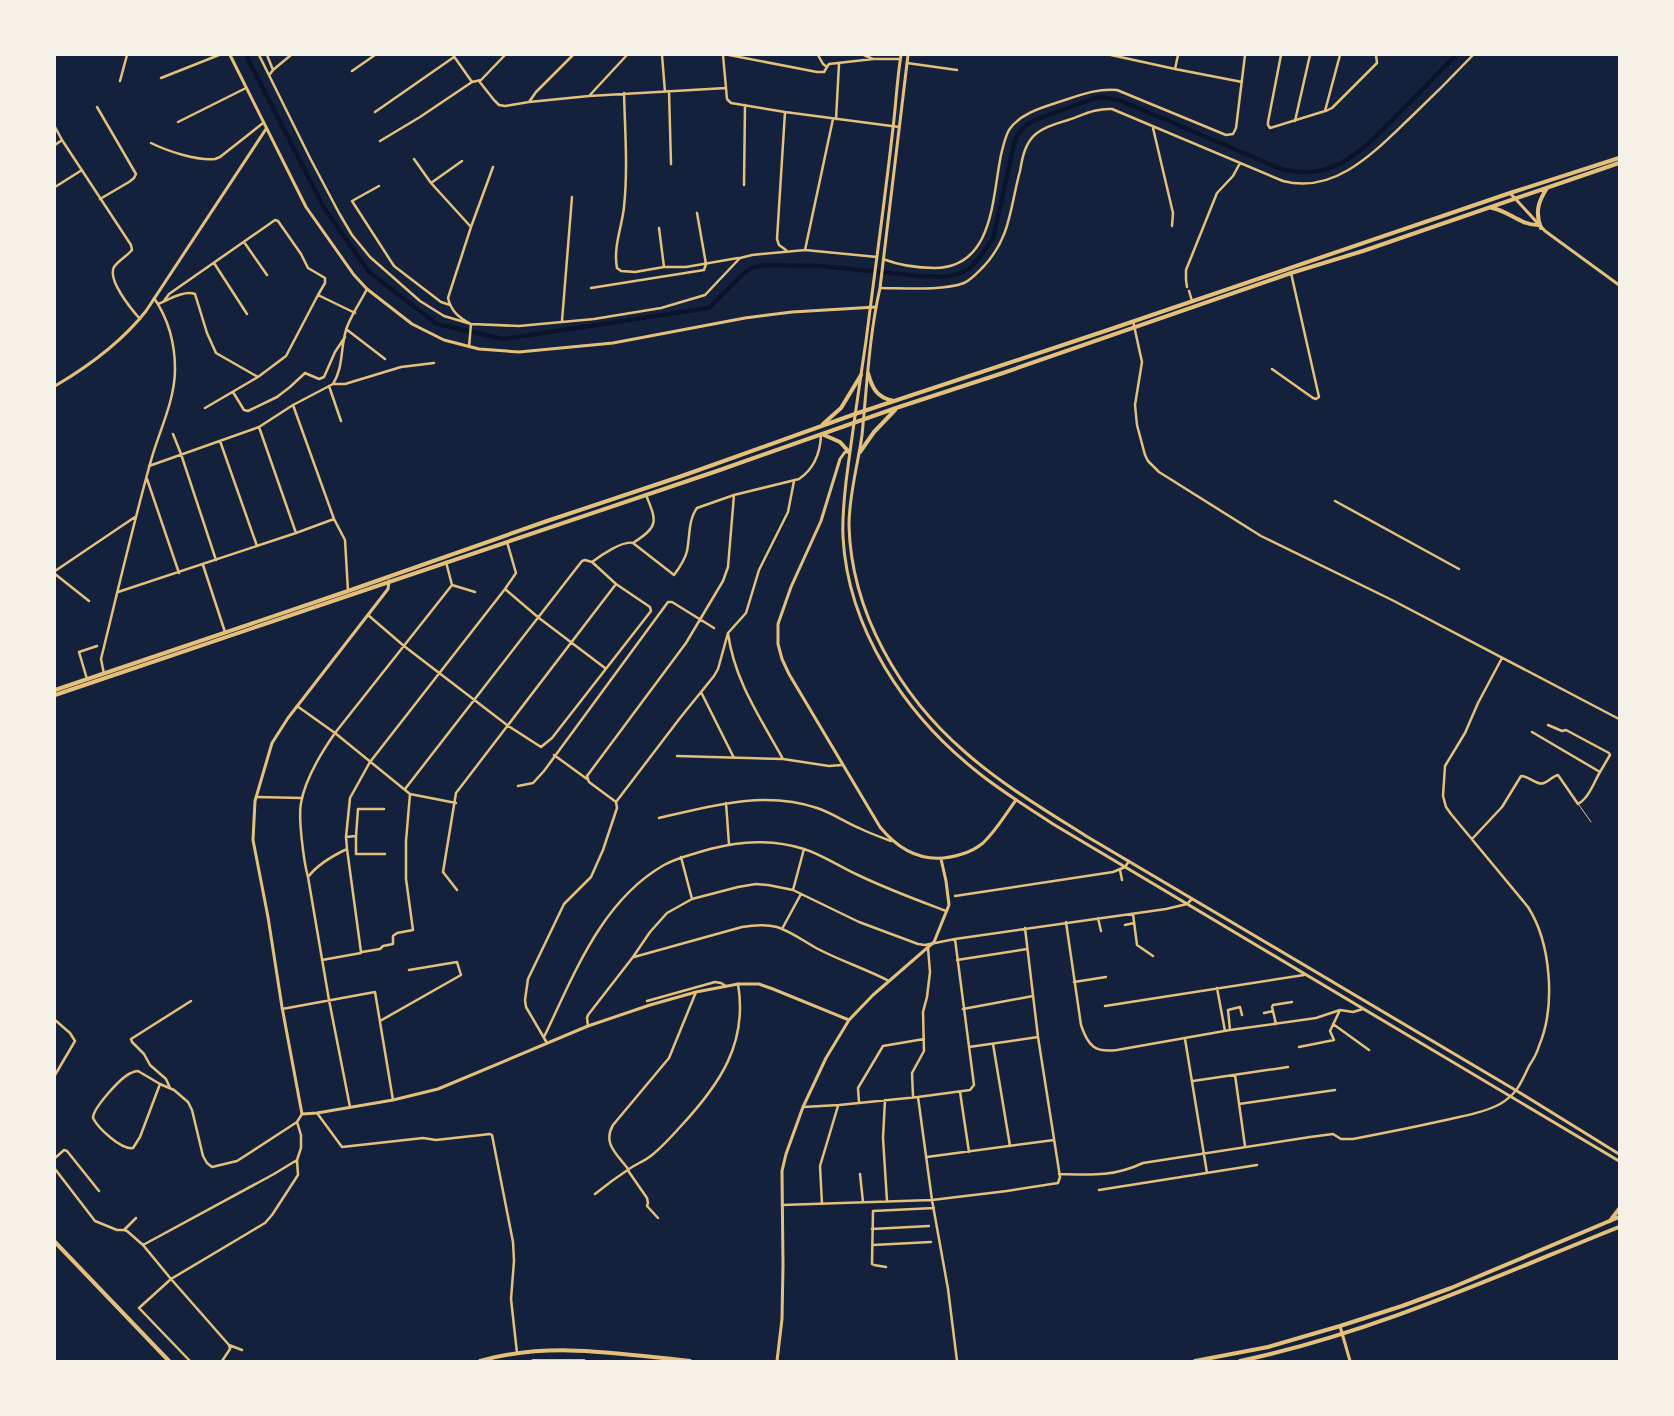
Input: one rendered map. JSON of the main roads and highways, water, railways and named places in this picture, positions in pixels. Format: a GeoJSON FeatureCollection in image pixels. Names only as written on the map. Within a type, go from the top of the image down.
{"type":"FeatureCollection","features":[{"type":"Feature","properties":{"kind":"main road"},"geometry":{"type":"LineString","coordinates":[[55,690],[65,689],[194,645],[225,632],[679,477],[855,414],[896,402],[1510,193],[1619,158]]}},
{"type":"Feature","properties":{"kind":"main road"},"geometry":{"type":"LineString","coordinates":[[55,695],[87,679],[507,542],[1291,273],[1363,251],[1619,163]]}},
{"type":"Feature","properties":{"kind":"main road"},"geometry":{"type":"LineString","coordinates":[[1489,207],[1504,211],[1525,224],[1540,226],[1537,209],[1541,196],[1547,187]]}},
{"type":"Feature","properties":{"kind":"main road"},"geometry":{"type":"LineString","coordinates":[[1360,244],[1363,251]]}},
{"type":"Feature","properties":{"kind":"main road"},"geometry":{"type":"LineString","coordinates":[[868,373],[872,386],[879,396],[896,402]]}},
{"type":"Feature","properties":{"kind":"main road"},"geometry":{"type":"LineString","coordinates":[[820,427],[841,408],[861,375]]}},
{"type":"Feature","properties":{"kind":"main road"},"geometry":{"type":"LineString","coordinates":[[860,452],[874,432],[896,408]]}},
{"type":"Feature","properties":{"kind":"main road"},"geometry":{"type":"LineString","coordinates":[[822,435],[840,442],[849,452]]}},
{"type":"Feature","properties":{"kind":"main road"},"geometry":{"type":"LineString","coordinates":[[679,477],[681,483]]}},
{"type":"Feature","properties":{"kind":"main road"},"geometry":{"type":"LineString","coordinates":[[547,521],[550,527]]}},
{"type":"Feature","properties":{"kind":"main road"},"geometry":{"type":"LineString","coordinates":[[1608,1222],[1619,1209]]}},
{"type":"Feature","properties":{"kind":"main road"},"geometry":{"type":"LineString","coordinates":[[1195,1361],[1268,1346],[1340,1326],[1451,1288],[1619,1217]]}},
{"type":"Feature","properties":{"kind":"main road"},"geometry":{"type":"LineString","coordinates":[[1240,1361],[1342,1335],[1451,1296],[1619,1227]]}},
{"type":"Feature","properties":{"kind":"main road"},"geometry":{"type":"LineString","coordinates":[[55,1242],[169,1361]]}},
{"type":"Feature","properties":{"kind":"main road"},"geometry":{"type":"LineString","coordinates":[[480,1361],[517,1353],[568,1350],[643,1359],[690,1361]]}},
{"type":"Feature","properties":{"kind":"main road"},"geometry":{"type":"LineString","coordinates":[[533,1361],[584,1361]]}},
{"type":"Feature","properties":{"kind":"waterway"},"geometry":{"type":"LineString","coordinates":[[246,55],[323,206],[369,272],[437,324],[503,339],[709,308],[745,272],[754,267],[764,265],[821,266],[919,276],[947,277],[958,274],[969,269],[993,239],[1015,140],[1021,131],[1035,120],[1101,97],[1119,100],[1281,169],[1302,172],[1323,170],[1346,160],[1366,146],[1456,55]]}}]}
